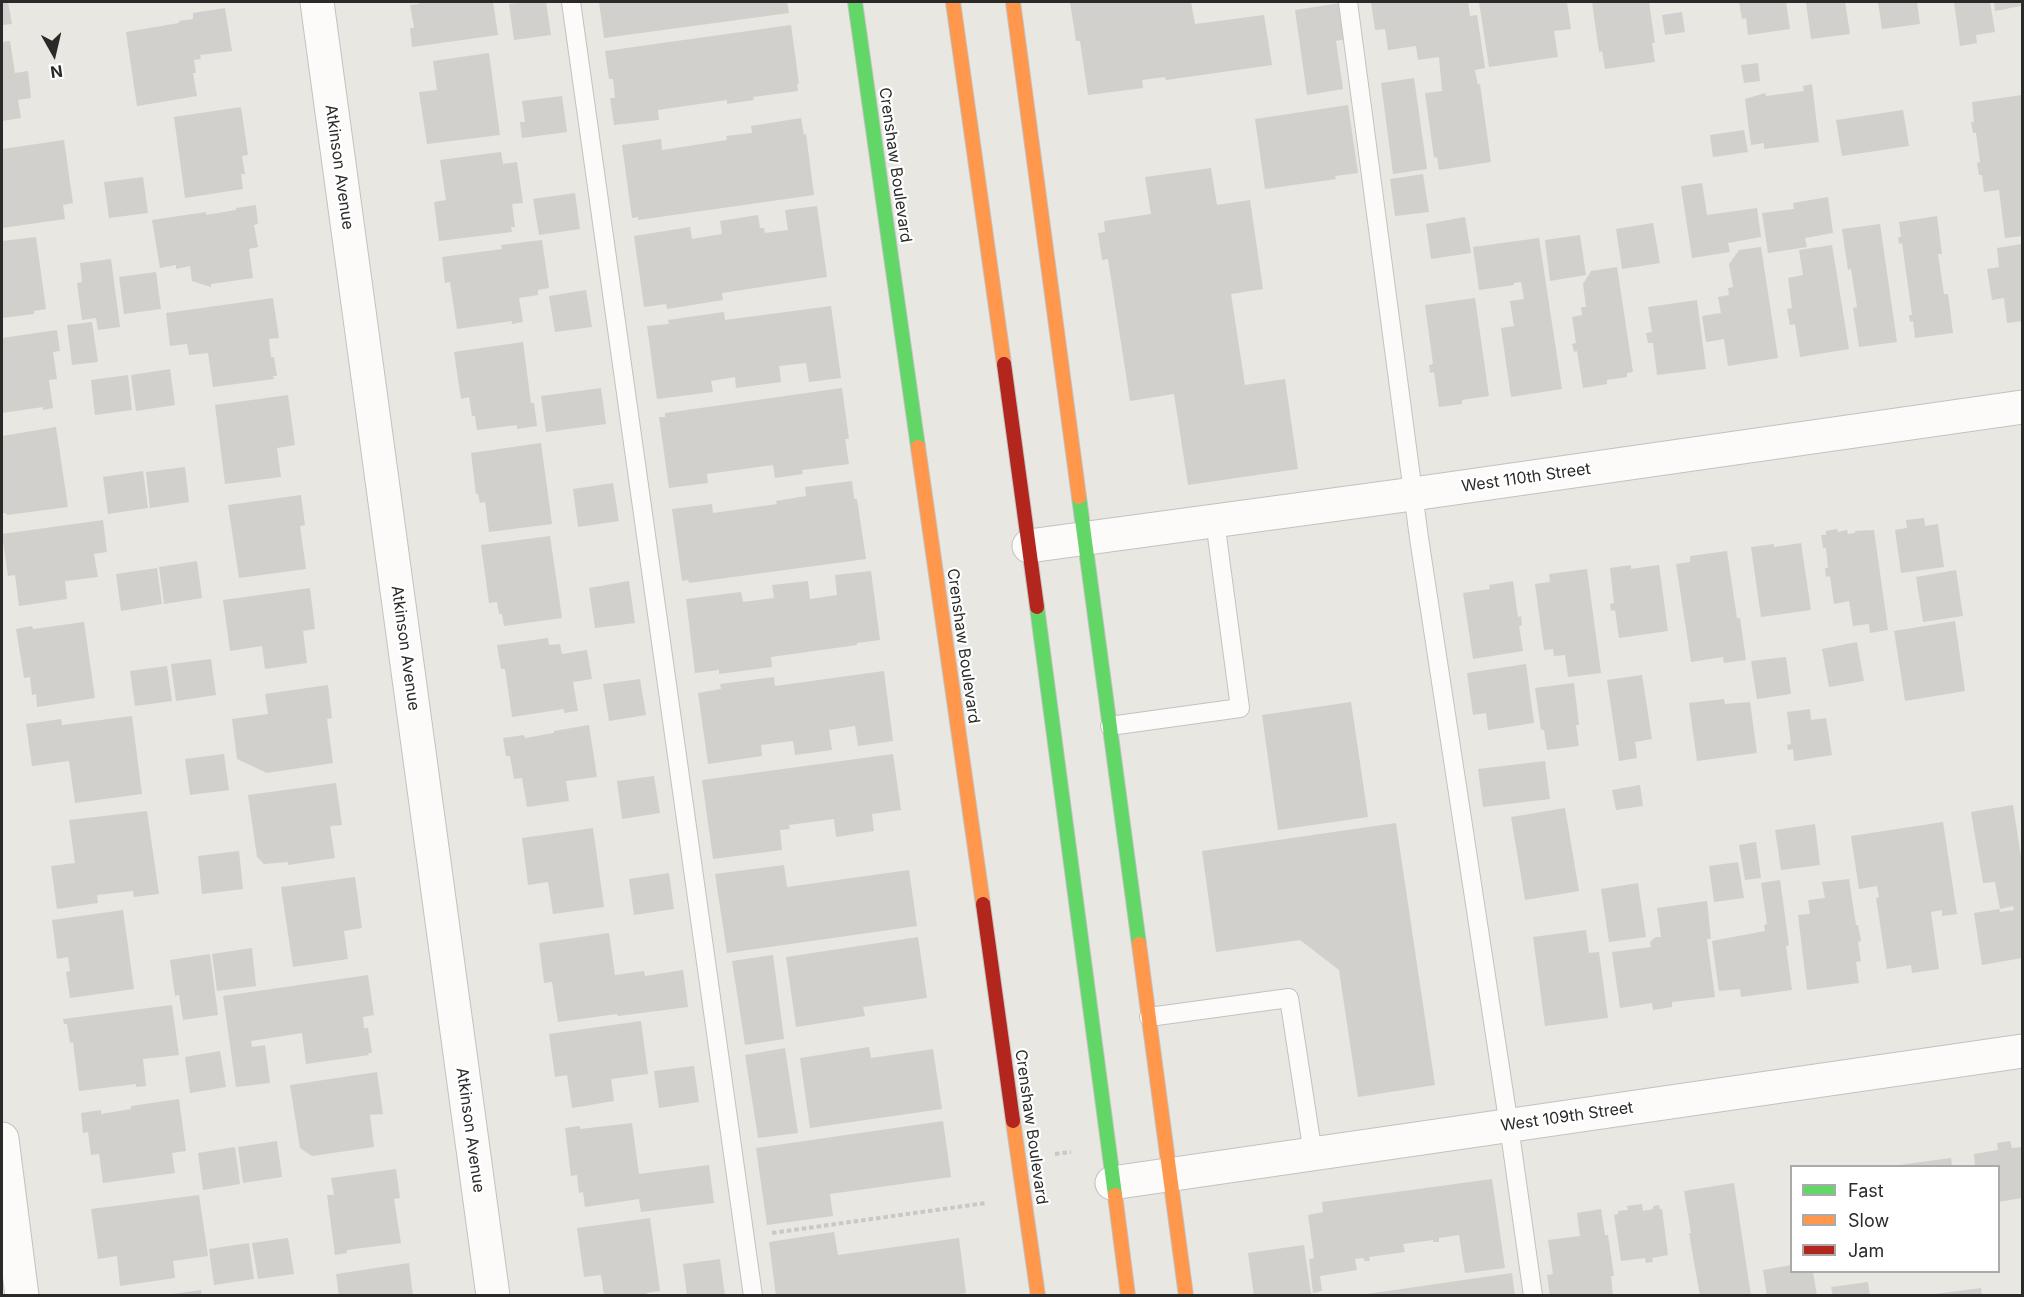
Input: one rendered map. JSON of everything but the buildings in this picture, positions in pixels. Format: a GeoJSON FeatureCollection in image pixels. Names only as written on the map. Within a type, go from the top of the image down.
{"type":"FeatureCollection","features":[{"type":"Feature","properties":{"kind":"main road","name":"Crenshaw Boulevard"},"geometry":{"type":"LineString","coordinates":[[855,2],[1038,1296]]}},
{"type":"Feature","properties":{"kind":"main road"},"geometry":{"type":"LineString","coordinates":[[952,2],[1029,546],[1128,1296]]}},
{"type":"Feature","properties":{"kind":"main road"},"geometry":{"type":"LineString","coordinates":[[1013,2],[1186,1296]]}},
{"type":"Feature","properties":{"kind":"street","name":"Atkinson Avenue"},"geometry":{"type":"LineString","coordinates":[[317,2],[493,1296]]}},
{"type":"Feature","properties":{"kind":"street","name":"West 110th Street"},"geometry":{"type":"LineString","coordinates":[[1029,546],[1413,495],[2022,406]]}},
{"type":"Feature","properties":{"kind":"street","name":"West 109th Street"},"geometry":{"type":"LineString","coordinates":[[1112,1183],[2022,1052]]}},
{"type":"Feature","properties":{"kind":"street"},"geometry":{"type":"LineString","coordinates":[[2,1139],[22,1296]]}},
{"type":"Feature","properties":{"kind":"lane"},"geometry":{"type":"LineString","coordinates":[[571,2],[753,1296]]}},
{"type":"Feature","properties":{"kind":"lane"},"geometry":{"type":"LineString","coordinates":[[1348,2],[1413,495],[1533,1296]]}},
{"type":"Feature","properties":{"kind":"lane"},"geometry":{"type":"LineString","coordinates":[[1110,726],[1240,708],[1215,521]]}},
{"type":"Feature","properties":{"kind":"lane"},"geometry":{"type":"LineString","coordinates":[[1149,1017],[1289,998],[1313,1154]]}},
{"type":"Feature","properties":{"kind":"path"},"geometry":{"type":"LineString","coordinates":[[1048,1155],[1074,1151]]}},
{"type":"Feature","properties":{"kind":"path"},"geometry":{"type":"LineString","coordinates":[[745,1237],[986,1203]]}},
{"type":"Feature","properties":{"kind":"traffic: fast"},"geometry":{"type":"LineString","coordinates":[[855,2],[918,447]]}},
{"type":"Feature","properties":{"kind":"traffic: fast"},"geometry":{"type":"LineString","coordinates":[[1079,497],[1139,944]]}},
{"type":"Feature","properties":{"kind":"traffic: fast"},"geometry":{"type":"LineString","coordinates":[[1037,607],[1115,1195]]}},
{"type":"Feature","properties":{"kind":"traffic: slow"},"geometry":{"type":"LineString","coordinates":[[953,2],[1004,364]]}},
{"type":"Feature","properties":{"kind":"traffic: slow"},"geometry":{"type":"LineString","coordinates":[[1013,2],[1079,497]]}},
{"type":"Feature","properties":{"kind":"traffic: slow"},"geometry":{"type":"LineString","coordinates":[[918,447],[983,904]]}},
{"type":"Feature","properties":{"kind":"traffic: slow"},"geometry":{"type":"LineString","coordinates":[[1139,944],[1186,1296]]}},
{"type":"Feature","properties":{"kind":"traffic: slow"},"geometry":{"type":"LineString","coordinates":[[1013,1121],[1038,1296]]}},
{"type":"Feature","properties":{"kind":"traffic: slow"},"geometry":{"type":"LineString","coordinates":[[1115,1195],[1128,1296]]}},
{"type":"Feature","properties":{"kind":"traffic: jam"},"geometry":{"type":"LineString","coordinates":[[1004,364],[1037,607]]}},
{"type":"Feature","properties":{"kind":"traffic: jam"},"geometry":{"type":"LineString","coordinates":[[983,904],[1013,1121]]}}]}
